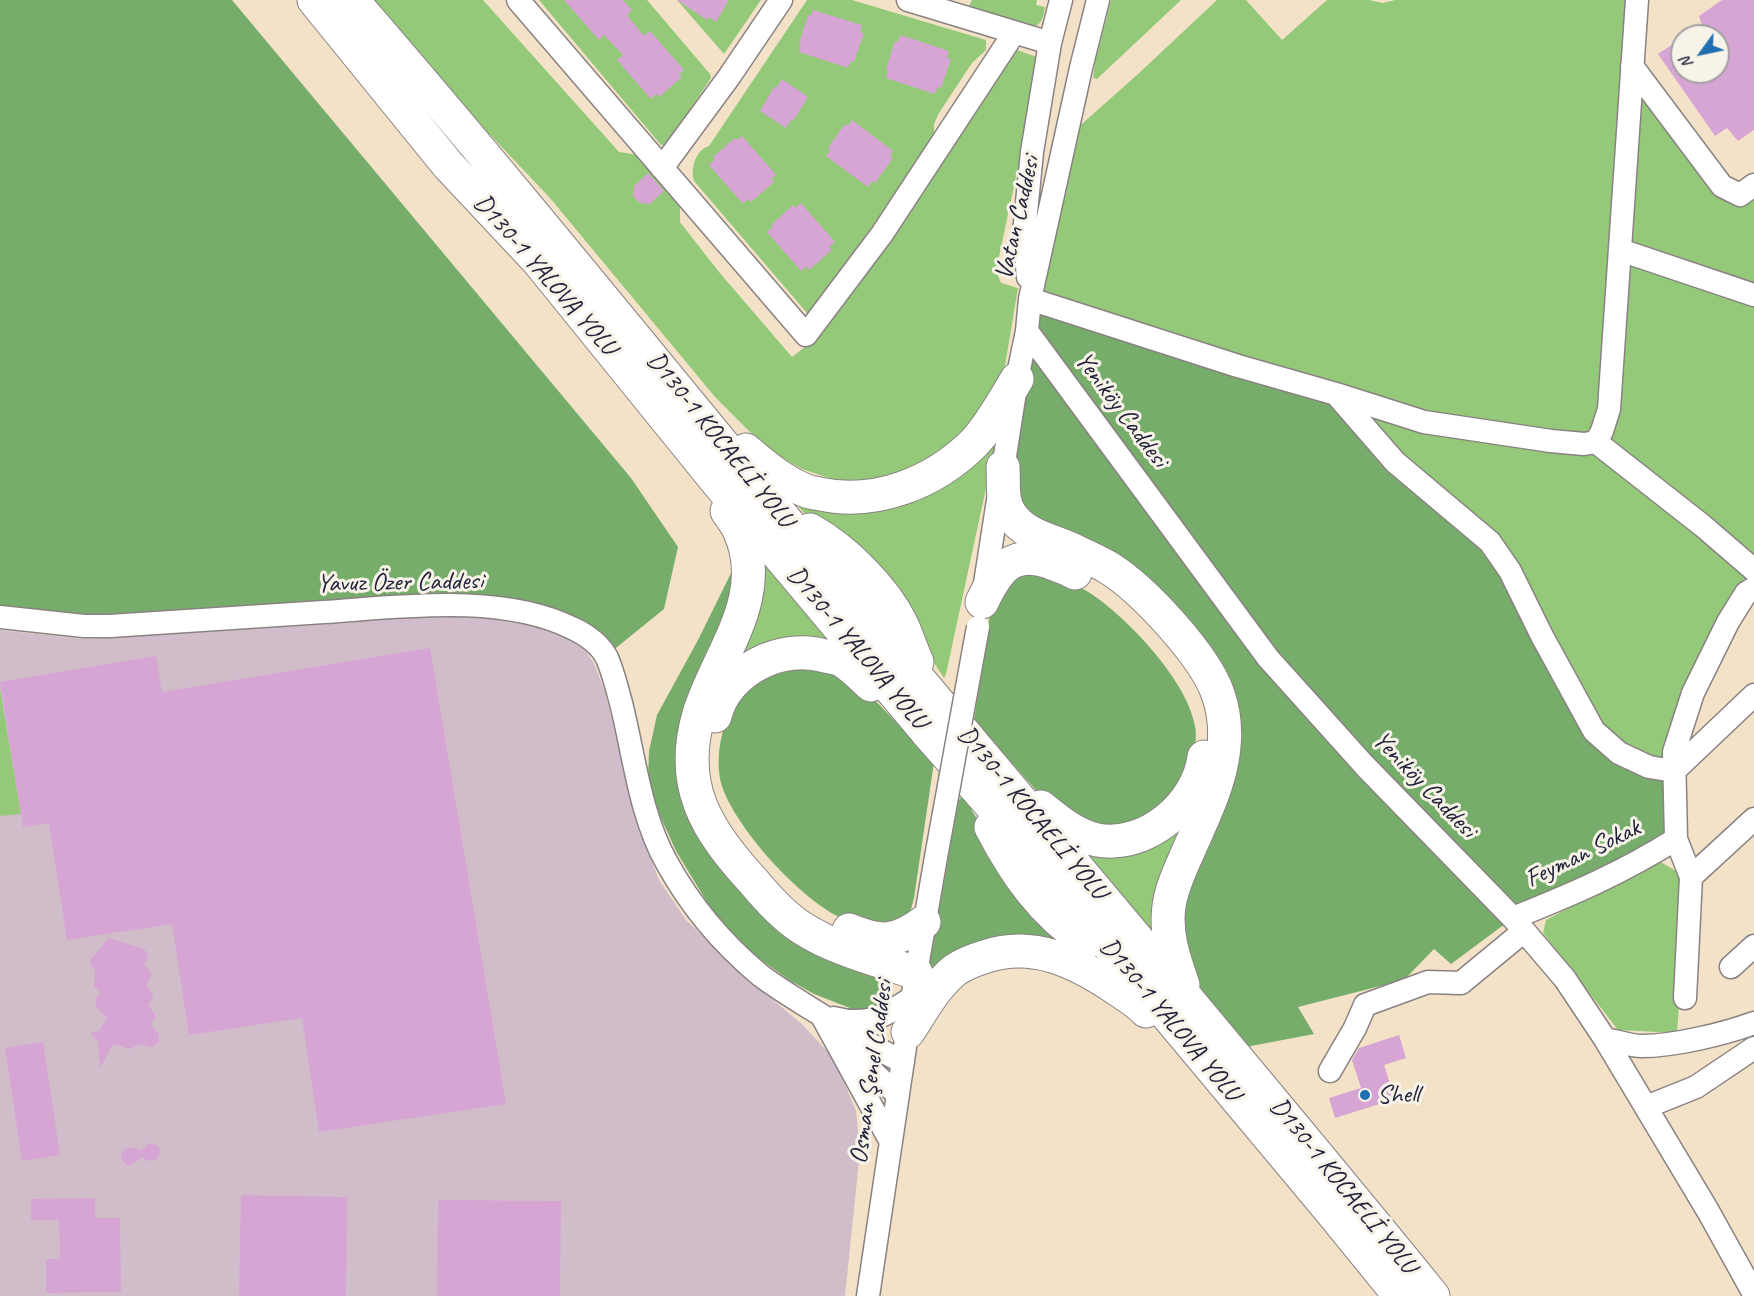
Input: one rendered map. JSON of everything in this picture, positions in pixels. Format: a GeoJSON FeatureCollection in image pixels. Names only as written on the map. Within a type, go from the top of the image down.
{"type":"FeatureCollection","features":[{"type":"Feature","properties":{"kind":"highway","name":"D130-1 YALOVA YOLU"},"geometry":{"type":"LineString","coordinates":[[314,0],[448,165],[539,262],[721,486],[926,731],[983,775],[987,819],[1026,886],[1069,930],[1133,975],[1400,1296]]}},
{"type":"Feature","properties":{"kind":"highway","name":"D130-1 KOCAELİ YOLU"},"geometry":{"type":"LineString","coordinates":[[352,0],[670,378],[927,689],[983,775],[1188,998],[1433,1296]]}},
{"type":"Feature","properties":{"kind":"highway"},"geometry":{"type":"LineString","coordinates":[[476,195],[695,468],[739,530],[747,558],[748,584],[739,623],[699,713],[690,752],[693,785],[708,824],[739,866],[769,900],[801,928],[914,986]]}},
{"type":"Feature","properties":{"kind":"highway"},"geometry":{"type":"LineString","coordinates":[[670,378],[742,447],[775,474],[803,490],[837,497],[875,495],[915,484],[942,469],[975,442],[1017,378]]}},
{"type":"Feature","properties":{"kind":"highway"},"geometry":{"type":"LineString","coordinates":[[1003,467],[1005,505],[1021,527],[1032,534],[1070,548],[1110,569],[1142,595],[1202,663],[1218,693],[1225,727],[1224,758],[1215,789],[1181,868],[1169,904],[1168,927],[1172,953],[1188,998]]}},
{"type":"Feature","properties":{"kind":"highway"},"geometry":{"type":"LineString","coordinates":[[980,614],[992,581],[1003,567],[1014,560],[1029,558],[1070,570],[1104,590],[1132,615],[1178,665],[1195,692],[1204,719],[1206,741],[1203,763],[1194,787],[1180,807],[1164,822],[1144,834],[1119,841],[1098,840],[1080,835],[983,775]]}},
{"type":"Feature","properties":{"kind":"highway"},"geometry":{"type":"LineString","coordinates":[[924,922],[892,940],[862,936],[843,928],[792,893],[745,842],[726,814],[713,788],[708,757],[717,711],[729,688],[750,668],[775,657],[795,652],[820,654],[842,660],[926,731]]}},
{"type":"Feature","properties":{"kind":"highway"},"geometry":{"type":"LineString","coordinates":[[905,1047],[940,986],[956,970],[972,961],[994,954],[1015,951],[1041,953],[1063,958],[1088,970],[1142,1007],[1257,1124]]}},
{"type":"Feature","properties":{"kind":"street"},"geometry":{"type":"LineString","coordinates":[[518,0],[806,335],[882,234],[1014,33]]}},
{"type":"Feature","properties":{"kind":"street"},"geometry":{"type":"LineString","coordinates":[[662,168],[729,77],[781,0]]}},
{"type":"Feature","properties":{"kind":"street"},"geometry":{"type":"LineString","coordinates":[[908,0],[1050,43]]}},
{"type":"Feature","properties":{"kind":"street","name":"Vatan Caddesi"},"geometry":{"type":"LineString","coordinates":[[1030,299],[1024,233],[1032,152],[1050,43],[1061,0]]}},
{"type":"Feature","properties":{"kind":"street","name":"Vatan Caddesi"},"geometry":{"type":"LineString","coordinates":[[1030,299],[1098,0]]}},
{"type":"Feature","properties":{"kind":"street"},"geometry":{"type":"LineString","coordinates":[[1596,442],[1609,409],[1637,0]]}},
{"type":"Feature","properties":{"kind":"street"},"geometry":{"type":"LineString","coordinates":[[1632,66],[1722,186],[1740,195],[1754,185]]}},
{"type":"Feature","properties":{"kind":"street"},"geometry":{"type":"LineString","coordinates":[[1620,250],[1754,295]]}},
{"type":"Feature","properties":{"kind":"street"},"geometry":{"type":"LineString","coordinates":[[1030,299],[1238,366],[1424,422],[1551,441],[1584,444],[1596,442],[1703,526],[1754,570]]}},
{"type":"Feature","properties":{"kind":"street","name":"Osman Şenel Caddesi"},"geometry":{"type":"LineString","coordinates":[[868,1296],[924,922],[980,614],[1017,378],[1027,331],[1030,299]]}},
{"type":"Feature","properties":{"kind":"street","name":"Yeniköy Caddesi"},"geometry":{"type":"LineString","coordinates":[[1027,331],[1268,658],[1365,766],[1519,924],[1565,979],[1605,1039],[1708,1210],[1754,1294]]}},
{"type":"Feature","properties":{"kind":"street"},"geometry":{"type":"LineString","coordinates":[[1336,394],[1395,462],[1490,542],[1510,571],[1542,636],[1594,731],[1618,753],[1648,767],[1674,771]]}},
{"type":"Feature","properties":{"kind":"street"},"geometry":{"type":"LineString","coordinates":[[1684,998],[1691,877],[1676,838],[1674,752],[1693,693],[1728,622],[1746,593],[1754,588]]}},
{"type":"Feature","properties":{"kind":"street","name":"Yavuz Özer Caddesi"},"geometry":{"type":"LineString","coordinates":[[0,617],[84,626],[110,626],[430,605],[509,610],[540,616],[572,627],[595,642],[606,656],[618,692],[654,834],[665,861],[687,897],[715,932],[752,968],[786,993],[872,1046],[905,1047]]}},
{"type":"Feature","properties":{"kind":"street"},"geometry":{"type":"LineString","coordinates":[[1674,771],[1754,694]]}},
{"type":"Feature","properties":{"kind":"street"},"geometry":{"type":"LineString","coordinates":[[1691,877],[1754,819]]}},
{"type":"Feature","properties":{"kind":"street","name":"Feyman Sokak"},"geometry":{"type":"LineString","coordinates":[[1330,1071],[1365,1005],[1428,982],[1461,984],[1519,924],[1636,864],[1676,838]]}},
{"type":"Feature","properties":{"kind":"street"},"geometry":{"type":"LineString","coordinates":[[1731,968],[1754,946]]}},
{"type":"Feature","properties":{"kind":"street","name":"Yavuz Özer Caddesi"},"geometry":{"type":"LineString","coordinates":[[821,1015],[852,1022],[874,1020],[885,1015],[914,986]]}},
{"type":"Feature","properties":{"kind":"street","name":"Yavuz Özer Caddesi"},"geometry":{"type":"LineString","coordinates":[[821,1015],[861,1062],[898,1095]]}},
{"type":"Feature","properties":{"kind":"street","name":"Yavuz Özer Caddesi"},"geometry":{"type":"LineString","coordinates":[[821,1015],[891,1142]]}},
{"type":"Feature","properties":{"kind":"street"},"geometry":{"type":"LineString","coordinates":[[1605,1039],[1641,1046],[1694,1040],[1754,1023]]}},
{"type":"Feature","properties":{"kind":"street"},"geometry":{"type":"LineString","coordinates":[[1646,1107],[1696,1087],[1754,1048]]}},
{"type":"Feature","properties":{"kind":"shaded area"},"geometry":{"type":"Polygon","coordinates":[[[404,615],[487,617],[547,627],[580,643],[594,663],[605,692],[638,822],[659,880],[686,920],[760,989],[803,1025],[835,1060],[856,1111],[860,1151],[845,1296],[0,1296],[0,630],[84,639],[348,623],[404,615]]]}},
{"type":"Feature","properties":{"kind":"green space"},"geometry":{"type":"Polygon","coordinates":[[[0,0],[232,0],[631,478],[678,547],[664,609],[606,656],[539,616],[0,617],[0,0]]]}},
{"type":"Feature","properties":{"kind":"green space"},"geometry":{"type":"Polygon","coordinates":[[[370,0],[483,0],[619,152],[638,155],[680,204],[680,222],[719,272],[792,357],[818,337],[1014,49],[1037,57],[1040,63],[996,271],[1001,283],[1018,288],[1003,378],[989,407],[921,475],[850,485],[802,469],[781,457],[750,432],[715,397],[550,198],[442,84],[370,0]]]}},
{"type":"Feature","properties":{"kind":"green space"},"geometry":{"type":"Polygon","coordinates":[[[539,0],[647,0],[711,78],[666,145],[661,145],[539,0]]]}},
{"type":"Feature","properties":{"kind":"green space"},"geometry":{"type":"Polygon","coordinates":[[[677,0],[761,0],[724,54],[677,0]]]}},
{"type":"Feature","properties":{"kind":"green space"},"geometry":{"type":"Polygon","coordinates":[[[807,0],[852,0],[986,40],[986,50],[972,63],[939,113],[934,124],[934,137],[812,314],[807,313],[694,181],[693,176],[697,155],[709,146],[807,0]]]}},
{"type":"Feature","properties":{"kind":"green space"},"geometry":{"type":"Polygon","coordinates":[[[972,0],[1037,0],[1036,5],[1045,7],[1044,15],[1037,25],[1030,28],[969,6],[972,0]]]}},
{"type":"Feature","properties":{"kind":"green space"},"geometry":{"type":"Polygon","coordinates":[[[1111,0],[1181,0],[1097,79],[1093,78],[1095,63],[1111,0]]]}},
{"type":"Feature","properties":{"kind":"green space"},"geometry":{"type":"Polygon","coordinates":[[[1217,0],[1246,0],[1282,40],[1327,0],[1369,0],[1383,3],[1395,0],[1637,0],[1632,66],[1722,186],[1754,185],[1754,588],[1674,752],[1649,767],[1030,299],[1065,139],[1217,0]]]}},
{"type":"Feature","properties":{"kind":"green space"},"geometry":{"type":"Polygon","coordinates":[[[1030,299],[1336,394],[1490,542],[1594,731],[1674,771],[1676,839],[1513,918],[1451,964],[1434,949],[1404,980],[1298,1007],[1314,1034],[1230,1050],[1172,953],[1225,727],[1175,631],[1032,534],[1003,467],[1030,299]]]}},
{"type":"Feature","properties":{"kind":"green space"},"geometry":{"type":"Polygon","coordinates":[[[997,437],[944,678],[907,622],[814,525],[788,494],[884,509],[912,502],[943,487],[971,466],[997,437]]]}},
{"type":"Feature","properties":{"kind":"green space"},"geometry":{"type":"Polygon","coordinates":[[[755,543],[841,650],[724,685],[755,543]]]}},
{"type":"Feature","properties":{"kind":"green space"},"geometry":{"type":"Polygon","coordinates":[[[737,561],[692,820],[892,982],[890,997],[873,1010],[860,1012],[814,994],[789,980],[760,959],[733,935],[713,912],[676,851],[660,816],[648,777],[649,751],[657,715],[698,640],[737,561]]]}},
{"type":"Feature","properties":{"kind":"green space"},"geometry":{"type":"Polygon","coordinates":[[[1038,573],[1085,590],[1118,615],[1135,631],[1167,669],[1190,708],[1196,734],[1194,753],[1180,787],[1163,811],[1154,819],[1101,832],[1049,805],[974,720],[991,606],[1018,576],[1038,573]]]}},
{"type":"Feature","properties":{"kind":"green space"},"geometry":{"type":"Polygon","coordinates":[[[831,667],[870,695],[934,762],[914,898],[909,917],[898,924],[852,922],[834,915],[814,901],[773,863],[754,841],[726,797],[720,779],[720,742],[732,709],[744,693],[761,678],[772,672],[831,667]]]}},
{"type":"Feature","properties":{"kind":"green space"},"geometry":{"type":"Polygon","coordinates":[[[0,689],[21,814],[0,816],[0,689]]]}},
{"type":"Feature","properties":{"kind":"green space"},"geometry":{"type":"Polygon","coordinates":[[[961,797],[970,807],[993,847],[1093,955],[1051,948],[926,985],[958,802],[961,797]]]}},
{"type":"Feature","properties":{"kind":"green space"},"geometry":{"type":"Polygon","coordinates":[[[1185,818],[1165,950],[1076,847],[1185,818]]]}},
{"type":"Feature","properties":{"kind":"green space"},"geometry":{"type":"Polygon","coordinates":[[[1659,861],[1688,878],[1677,1033],[1618,1030],[1543,933],[1546,920],[1659,861]]]}},
{"type":"Feature","properties":{"kind":"building"},"geometry":{"type":"Polygon","coordinates":[[[564,0],[623,0],[632,10],[627,15],[642,34],[645,35],[650,31],[684,70],[679,74],[682,77],[659,97],[656,94],[651,99],[617,60],[623,55],[604,35],[599,40],[564,0]]]}},
{"type":"Feature","properties":{"kind":"building"},"geometry":{"type":"Polygon","coordinates":[[[677,0],[729,0],[716,22],[709,17],[707,20],[677,0]]]}},
{"type":"Feature","properties":{"kind":"building"},"geometry":{"type":"Polygon","coordinates":[[[1722,0],[1754,0],[1754,130],[1738,141],[1727,128],[1715,136],[1679,84],[1730,84],[1730,24],[1702,24],[1699,16],[1722,0]]]}},
{"type":"Feature","properties":{"kind":"building"},"geometry":{"type":"Polygon","coordinates":[[[813,10],[862,25],[860,32],[864,33],[854,62],[851,61],[848,68],[799,52],[801,44],[799,44],[808,15],[811,16],[813,10]]]}},
{"type":"Feature","properties":{"kind":"building"},"geometry":{"type":"Polygon","coordinates":[[[900,35],[949,51],[947,58],[951,59],[941,88],[938,87],[935,94],[886,78],[888,70],[886,69],[895,41],[898,42],[900,35]]]}},
{"type":"Feature","properties":{"kind":"building"},"geometry":{"type":"Polygon","coordinates":[[[1670,46],[1670,71],[1658,54],[1670,46]]]}},
{"type":"Feature","properties":{"kind":"building"},"geometry":{"type":"Polygon","coordinates":[[[782,79],[808,97],[794,120],[792,119],[786,128],[760,111],[774,87],[776,88],[782,79]]]}},
{"type":"Feature","properties":{"kind":"building"},"geometry":{"type":"Polygon","coordinates":[[[852,120],[893,151],[890,156],[893,158],[875,183],[872,181],[868,187],[826,156],[830,150],[828,148],[845,124],[848,126],[852,120]]]}},
{"type":"Feature","properties":{"kind":"building"},"geometry":{"type":"Polygon","coordinates":[[[742,136],[776,175],[771,179],[774,182],[751,202],[748,199],[743,204],[709,165],[715,160],[713,157],[735,138],[737,140],[742,136]]]}},
{"type":"Feature","properties":{"kind":"building"},"geometry":{"type":"Polygon","coordinates":[[[648,173],[664,191],[650,204],[640,203],[633,196],[634,186],[648,173]]]}},
{"type":"Feature","properties":{"kind":"building"},"geometry":{"type":"Polygon","coordinates":[[[801,203],[835,242],[829,247],[832,250],[809,270],[807,266],[801,271],[767,232],[773,227],[771,225],[793,205],[795,208],[801,203]]]}},
{"type":"Feature","properties":{"kind":"building"},"geometry":{"type":"Polygon","coordinates":[[[430,648],[506,1104],[319,1132],[302,1018],[189,1035],[172,924],[67,940],[49,823],[23,827],[0,682],[156,656],[162,692],[430,648]]]}},
{"type":"Feature","properties":{"kind":"building"},"geometry":{"type":"Polygon","coordinates":[[[109,938],[144,949],[147,953],[148,958],[144,964],[150,971],[151,977],[146,985],[153,998],[148,1005],[154,1013],[155,1018],[151,1025],[159,1035],[159,1041],[154,1046],[141,1044],[129,1049],[113,1044],[100,1068],[98,1042],[90,1033],[99,1031],[107,1018],[96,1007],[96,999],[101,993],[94,986],[95,972],[90,963],[109,938]]]}},
{"type":"Feature","properties":{"kind":"building"},"geometry":{"type":"Polygon","coordinates":[[[1399,1035],[1406,1058],[1384,1065],[1395,1099],[1335,1118],[1329,1098],[1361,1088],[1352,1060],[1359,1048],[1399,1035]]]}},
{"type":"Feature","properties":{"kind":"building"},"geometry":{"type":"Polygon","coordinates":[[[43,1042],[60,1155],[22,1161],[5,1048],[43,1042]]]}},
{"type":"Feature","properties":{"kind":"building"},"geometry":{"type":"Polygon","coordinates":[[[149,1143],[157,1145],[160,1149],[156,1160],[148,1161],[142,1157],[131,1165],[127,1165],[121,1159],[124,1149],[132,1147],[140,1151],[149,1143]]]}},
{"type":"Feature","properties":{"kind":"building"},"geometry":{"type":"Polygon","coordinates":[[[241,1195],[347,1197],[346,1296],[239,1296],[241,1195]]]}},
{"type":"Feature","properties":{"kind":"building"},"geometry":{"type":"Polygon","coordinates":[[[95,1198],[95,1218],[120,1218],[121,1292],[46,1293],[46,1259],[60,1259],[59,1220],[31,1220],[31,1199],[95,1198]]]}},
{"type":"Feature","properties":{"kind":"building"},"geometry":{"type":"Polygon","coordinates":[[[438,1200],[561,1201],[560,1296],[437,1296],[438,1200]]]}},
{"type":"Feature","properties":{"kind":"place","name":"Shell"},"geometry":{"type":"Point","coordinates":[1365,1095]}}]}
